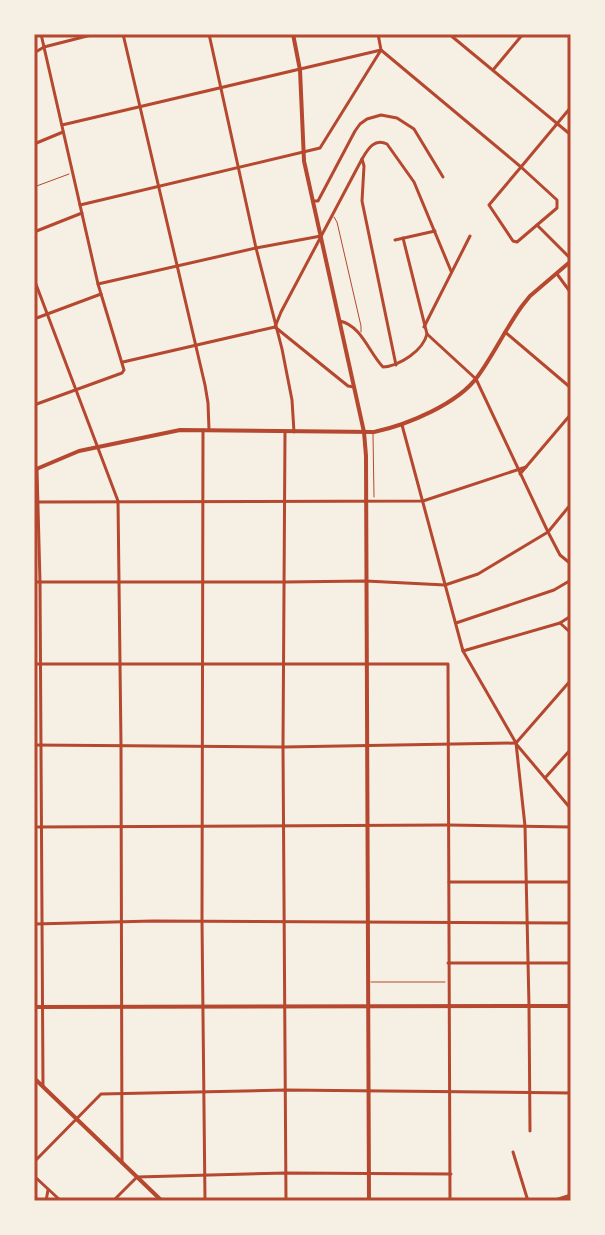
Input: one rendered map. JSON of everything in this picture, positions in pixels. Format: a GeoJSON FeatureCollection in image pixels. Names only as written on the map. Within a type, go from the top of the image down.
{"type":"FeatureCollection","features":[{"type":"Feature","properties":{"kind":"main road"},"geometry":{"type":"LineString","coordinates":[[293,34],[300,70],[303,152],[364,432],[370,500],[366,581],[369,1201]]}},
{"type":"Feature","properties":{"kind":"main road"},"geometry":{"type":"LineString","coordinates":[[36,469],[98,446],[180,430],[374,432],[402,424],[440,406],[476,379],[530,296],[571,260]]}},
{"type":"Feature","properties":{"kind":"main road"},"geometry":{"type":"LineString","coordinates":[[34,1007],[570,1006]]}},
{"type":"Feature","properties":{"kind":"main road"},"geometry":{"type":"LineString","coordinates":[[34,1078],[162,1201]]}},
{"type":"Feature","properties":{"kind":"street"},"geometry":{"type":"LineString","coordinates":[[34,405],[124,372],[98,284],[41,34]]}},
{"type":"Feature","properties":{"kind":"street"},"geometry":{"type":"LineString","coordinates":[[34,53],[44,47],[95,34]]}},
{"type":"Feature","properties":{"kind":"street"},"geometry":{"type":"LineString","coordinates":[[123,34],[208,403],[202,501],[201,745],[205,1201]]}},
{"type":"Feature","properties":{"kind":"street"},"geometry":{"type":"LineString","coordinates":[[209,34],[292,400],[294,432]]}},
{"type":"Feature","properties":{"kind":"street"},"geometry":{"type":"LineString","coordinates":[[378,34],[381,50],[521,167],[557,200],[557,208],[517,242],[513,241],[489,205],[521,167],[571,107]]}},
{"type":"Feature","properties":{"kind":"street"},"geometry":{"type":"LineString","coordinates":[[449,34],[571,135]]}},
{"type":"Feature","properties":{"kind":"street"},"geometry":{"type":"LineString","coordinates":[[493,70],[523,34]]}},
{"type":"Feature","properties":{"kind":"street"},"geometry":{"type":"LineString","coordinates":[[61,125],[381,50]]}},
{"type":"Feature","properties":{"kind":"street"},"geometry":{"type":"LineString","coordinates":[[80,205],[320,148],[381,50]]}},
{"type":"Feature","properties":{"kind":"street"},"geometry":{"type":"LineString","coordinates":[[314,202],[318,201],[360,124],[381,115],[397,118],[414,129],[443,177]]}},
{"type":"Feature","properties":{"kind":"street"},"geometry":{"type":"LineString","coordinates":[[34,144],[63,132]]}},
{"type":"Feature","properties":{"kind":"street"},"geometry":{"type":"LineString","coordinates":[[275,327],[362,159],[371,145],[382,141],[414,182],[451,271]]}},
{"type":"Feature","properties":{"kind":"street"},"geometry":{"type":"LineString","coordinates":[[362,159],[362,201],[396,365]]}},
{"type":"Feature","properties":{"kind":"street"},"geometry":{"type":"LineString","coordinates":[[34,232],[82,213]]}},
{"type":"Feature","properties":{"kind":"street"},"geometry":{"type":"LineString","coordinates":[[537,225],[571,260]]}},
{"type":"Feature","properties":{"kind":"street"},"geometry":{"type":"LineString","coordinates":[[395,240],[435,231]]}},
{"type":"Feature","properties":{"kind":"street"},"geometry":{"type":"LineString","coordinates":[[98,284],[321,236]]}},
{"type":"Feature","properties":{"kind":"street"},"geometry":{"type":"LineString","coordinates":[[424,327],[470,236]]}},
{"type":"Feature","properties":{"kind":"street"},"geometry":{"type":"LineString","coordinates":[[403,238],[427,334],[476,379],[548,532],[560,555],[571,564]]}},
{"type":"Feature","properties":{"kind":"street"},"geometry":{"type":"LineString","coordinates":[[556,273],[571,293]]}},
{"type":"Feature","properties":{"kind":"street"},"geometry":{"type":"LineString","coordinates":[[34,279],[118,501],[122,1163]]}},
{"type":"Feature","properties":{"kind":"street"},"geometry":{"type":"LineString","coordinates":[[34,319],[101,294]]}},
{"type":"Feature","properties":{"kind":"street"},"geometry":{"type":"LineString","coordinates":[[340,321],[346,322],[360,335],[380,366],[388,368],[422,346],[427,334]]}},
{"type":"Feature","properties":{"kind":"street"},"geometry":{"type":"LineString","coordinates":[[122,363],[275,327],[348,386],[354,387]]}},
{"type":"Feature","properties":{"kind":"street"},"geometry":{"type":"LineString","coordinates":[[505,332],[571,388]]}},
{"type":"Feature","properties":{"kind":"street"},"geometry":{"type":"LineString","coordinates":[[36,502],[423,501],[518,472],[526,467],[571,414]]}},
{"type":"Feature","properties":{"kind":"street"},"geometry":{"type":"LineString","coordinates":[[402,424],[463,651],[516,743],[571,809]]}},
{"type":"Feature","properties":{"kind":"street"},"geometry":{"type":"LineString","coordinates":[[285,432],[283,747],[286,1201]]}},
{"type":"Feature","properties":{"kind":"street"},"geometry":{"type":"LineString","coordinates":[[36,469],[40,582],[43,1087]]}},
{"type":"Feature","properties":{"kind":"street"},"geometry":{"type":"LineString","coordinates":[[34,582],[366,581],[445,585],[478,574],[548,532],[571,504]]}},
{"type":"Feature","properties":{"kind":"street"},"geometry":{"type":"LineString","coordinates":[[456,623],[554,590],[571,580]]}},
{"type":"Feature","properties":{"kind":"street"},"geometry":{"type":"LineString","coordinates":[[463,651],[560,623],[571,616]]}},
{"type":"Feature","properties":{"kind":"street"},"geometry":{"type":"LineString","coordinates":[[560,623],[571,633]]}},
{"type":"Feature","properties":{"kind":"street"},"geometry":{"type":"LineString","coordinates":[[34,664],[448,664],[450,1201]]}},
{"type":"Feature","properties":{"kind":"street"},"geometry":{"type":"LineString","coordinates":[[530,1131],[527,881],[516,743],[571,680]]}},
{"type":"Feature","properties":{"kind":"street"},"geometry":{"type":"LineString","coordinates":[[34,745],[283,747],[516,743]]}},
{"type":"Feature","properties":{"kind":"street"},"geometry":{"type":"LineString","coordinates":[[545,778],[571,749]]}},
{"type":"Feature","properties":{"kind":"street"},"geometry":{"type":"LineString","coordinates":[[34,827],[571,827]]}},
{"type":"Feature","properties":{"kind":"street"},"geometry":{"type":"LineString","coordinates":[[449,882],[571,882]]}},
{"type":"Feature","properties":{"kind":"street"},"geometry":{"type":"LineString","coordinates":[[34,924],[202,921],[571,923]]}},
{"type":"Feature","properties":{"kind":"street"},"geometry":{"type":"LineString","coordinates":[[448,963],[571,963]]}},
{"type":"Feature","properties":{"kind":"street"},"geometry":{"type":"LineString","coordinates":[[570,1006],[571,1083]]}},
{"type":"Feature","properties":{"kind":"street"},"geometry":{"type":"LineString","coordinates":[[34,1162],[99,1095],[285,1090],[571,1093]]}},
{"type":"Feature","properties":{"kind":"street"},"geometry":{"type":"LineString","coordinates":[[513,1152],[528,1201]]}},
{"type":"Feature","properties":{"kind":"street"},"geometry":{"type":"LineString","coordinates":[[113,1201],[137,1177],[286,1173],[451,1174]]}},
{"type":"Feature","properties":{"kind":"street"},"geometry":{"type":"LineString","coordinates":[[34,1176],[61,1201]]}},
{"type":"Feature","properties":{"kind":"street"},"geometry":{"type":"LineString","coordinates":[[46,1201],[48,1190]]}},
{"type":"Feature","properties":{"kind":"street"},"geometry":{"type":"LineString","coordinates":[[552,1201],[571,1195]]}},
{"type":"Feature","properties":{"kind":"lane"},"geometry":{"type":"LineString","coordinates":[[34,187],[72,172]]}},
{"type":"Feature","properties":{"kind":"lane"},"geometry":{"type":"LineString","coordinates":[[332,216],[337,222],[361,326],[360,335]]}},
{"type":"Feature","properties":{"kind":"lane"},"geometry":{"type":"LineString","coordinates":[[370,500],[374,432]]}},
{"type":"Feature","properties":{"kind":"lane"},"geometry":{"type":"LineString","coordinates":[[368,982],[448,982]]}}]}
